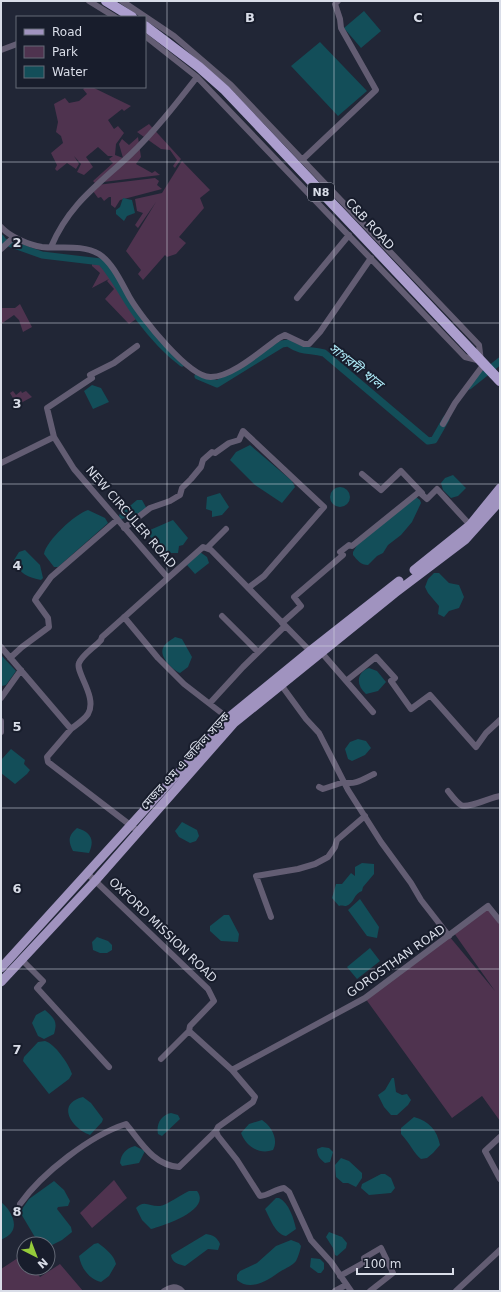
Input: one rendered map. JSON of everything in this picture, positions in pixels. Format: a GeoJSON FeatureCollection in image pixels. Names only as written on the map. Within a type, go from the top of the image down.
{"type":"FeatureCollection","features":[{"type":"Feature","properties":{"kind":"highway"},"geometry":{"type":"LineString","coordinates":[[106,1],[130,16]]}},
{"type":"Feature","properties":{"kind":"highway","name":"C&B ROAD"},"geometry":{"type":"LineString","coordinates":[[146,27],[181,52],[225,90],[499,380]]}},
{"type":"Feature","properties":{"kind":"main road","name":"মেজর এম এ জলিল সড়ক"},"geometry":{"type":"LineString","coordinates":[[1,968],[88,874],[134,829],[234,723],[310,651],[470,525],[500,488]]}},
{"type":"Feature","properties":{"kind":"main road","name":"মেজর এম এ জলিল সড়ক"},"geometry":{"type":"LineString","coordinates":[[1,982],[96,881],[134,829],[228,718],[321,652],[465,540],[500,501]]}},
{"type":"Feature","properties":{"kind":"street"},"geometry":{"type":"LineString","coordinates":[[89,1],[112,16]]}},
{"type":"Feature","properties":{"kind":"street"},"geometry":{"type":"LineString","coordinates":[[122,1],[144,16]]}},
{"type":"Feature","properties":{"kind":"street"},"geometry":{"type":"LineString","coordinates":[[302,160],[376,90],[341,28],[340,19],[335,4],[338,1]]}},
{"type":"Feature","properties":{"kind":"street"},"geometry":{"type":"LineString","coordinates":[[146,17],[174,36],[215,69],[479,345],[484,364]]}},
{"type":"Feature","properties":{"kind":"street"},"geometry":{"type":"LineString","coordinates":[[146,37],[198,77],[465,358],[484,364]]}},
{"type":"Feature","properties":{"kind":"street"},"geometry":{"type":"LineString","coordinates":[[1,50],[16,44]]}},
{"type":"Feature","properties":{"kind":"street"},"geometry":{"type":"LineString","coordinates":[[51,246],[65,220],[87,192],[129,156],[157,127],[198,77]]}},
{"type":"Feature","properties":{"kind":"street"},"geometry":{"type":"LineString","coordinates":[[1,227],[14,237],[41,247],[51,246],[81,249],[98,254],[113,269],[143,319],[173,352],[198,374],[211,377],[235,368],[279,338],[285,336],[304,344],[309,344],[320,332],[371,258]]}},
{"type":"Feature","properties":{"kind":"street"},"geometry":{"type":"LineString","coordinates":[[297,298],[349,235]]}},
{"type":"Feature","properties":{"kind":"street"},"geometry":{"type":"LineString","coordinates":[[2,247],[14,237]]}},
{"type":"Feature","properties":{"kind":"street","name":"NEW CIRCULER ROAD"},"geometry":{"type":"LineString","coordinates":[[137,346],[114,363],[90,375],[92,378],[47,408],[54,438],[74,469],[168,578],[204,547],[207,548],[226,529]]}},
{"type":"Feature","properties":{"kind":"street"},"geometry":{"type":"LineString","coordinates":[[443,424],[455,402],[484,364]]}},
{"type":"Feature","properties":{"kind":"street"},"geometry":{"type":"LineString","coordinates":[[124,528],[150,508],[170,501],[180,495],[182,488],[201,467],[204,458],[212,452],[215,453],[229,443],[239,440],[243,431],[324,507],[264,576],[248,588]]}},
{"type":"Feature","properties":{"kind":"street"},"geometry":{"type":"LineString","coordinates":[[1,463],[54,438]]}},
{"type":"Feature","properties":{"kind":"street"},"geometry":{"type":"LineString","coordinates":[[362,474],[381,490],[402,471],[427,499]]}},
{"type":"Feature","properties":{"kind":"street"},"geometry":{"type":"LineString","coordinates":[[427,499],[437,489],[470,525]]}},
{"type":"Feature","properties":{"kind":"street"},"geometry":{"type":"LineString","coordinates":[[210,703],[301,606],[294,597],[343,555],[340,552],[349,545],[352,546],[419,492],[427,499]]}},
{"type":"Feature","properties":{"kind":"street"},"geometry":{"type":"LineString","coordinates":[[10,658],[49,626],[48,618],[35,600],[52,577],[117,520]]}},
{"type":"Feature","properties":{"kind":"street"},"geometry":{"type":"LineString","coordinates":[[207,548],[211,550],[310,651]]}},
{"type":"Feature","properties":{"kind":"street"},"geometry":{"type":"LineString","coordinates":[[134,829],[48,762],[47,757],[71,729],[88,714],[90,704],[86,684],[78,668],[79,662],[101,640],[102,637],[168,578]]}},
{"type":"Feature","properties":{"kind":"street"},"geometry":{"type":"LineString","coordinates":[[222,616],[258,652]]}},
{"type":"Feature","properties":{"kind":"street"},"geometry":{"type":"LineString","coordinates":[[124,617],[158,658],[184,684],[228,718]]}},
{"type":"Feature","properties":{"kind":"street"},"geometry":{"type":"LineString","coordinates":[[1,647],[71,729]]}},
{"type":"Feature","properties":{"kind":"street"},"geometry":{"type":"LineString","coordinates":[[321,652],[373,712]]}},
{"type":"Feature","properties":{"kind":"street"},"geometry":{"type":"LineString","coordinates":[[346,681],[376,657],[395,678],[392,681],[411,709],[430,695],[476,747],[486,733],[500,720]]}},
{"type":"Feature","properties":{"kind":"street"},"geometry":{"type":"LineString","coordinates":[[1,698],[21,670]]}},
{"type":"Feature","properties":{"kind":"street"},"geometry":{"type":"LineString","coordinates":[[279,681],[306,719],[319,733],[344,782],[365,816],[421,900],[449,936]]}},
{"type":"Feature","properties":{"kind":"street"},"geometry":{"type":"LineString","coordinates":[[1,720],[1,732]]}},
{"type":"Feature","properties":{"kind":"street"},"geometry":{"type":"LineString","coordinates":[[319,787],[323,788],[344,782],[348,784],[374,774]]}},
{"type":"Feature","properties":{"kind":"street"},"geometry":{"type":"LineString","coordinates":[[448,792],[462,806],[467,807],[478,801],[500,796]]}},
{"type":"Feature","properties":{"kind":"street"},"geometry":{"type":"LineString","coordinates":[[270,917],[256,876],[298,869],[315,864],[328,857],[335,848],[337,840],[365,816]]}},
{"type":"Feature","properties":{"kind":"street","name":"OXFORD MISSION ROAD"},"geometry":{"type":"LineString","coordinates":[[88,874],[208,988],[214,1001],[190,1026],[189,1031]]}},
{"type":"Feature","properties":{"kind":"street","name":"GOROSTHAN ROAD"},"geometry":{"type":"LineString","coordinates":[[232,1070],[365,998],[488,906],[500,921]]}},
{"type":"Feature","properties":{"kind":"street"},"geometry":{"type":"LineString","coordinates":[[21,960],[43,981],[37,988],[109,1067]]}},
{"type":"Feature","properties":{"kind":"street"},"geometry":{"type":"LineString","coordinates":[[20,1204],[29,1191],[56,1166],[73,1153],[116,1127],[126,1124],[148,1151],[161,1163],[179,1167],[218,1128],[253,1102],[255,1098],[232,1070],[189,1031],[161,1059]]}},
{"type":"Feature","properties":{"kind":"street"},"geometry":{"type":"LineString","coordinates":[[216,1131],[260,1196],[264,1196],[278,1189],[284,1188],[289,1192],[311,1240],[351,1291]]}},
{"type":"Feature","properties":{"kind":"street"},"geometry":{"type":"LineString","coordinates":[[500,1137],[486,1151],[500,1179]]}},
{"type":"Feature","properties":{"kind":"street"},"geometry":{"type":"LineString","coordinates":[[340,1276],[365,1262],[364,1258],[381,1248],[393,1273],[370,1291]]}},
{"type":"Feature","properties":{"kind":"street"},"geometry":{"type":"LineString","coordinates":[[456,1291],[500,1250]]}},
{"type":"Feature","properties":{"kind":"street"},"geometry":{"type":"LineString","coordinates":[[335,1291],[346,1285]]}},
{"type":"Feature","properties":{"kind":"street"},"geometry":{"type":"LineString","coordinates":[[164,1291],[173,1287],[182,1291]]}},
{"type":"Feature","properties":{"kind":"green space"},"geometry":{"type":"Polygon","coordinates":[[[94,88],[131,106],[124,111],[122,109],[108,120],[114,129],[118,126],[124,133],[116,144],[115,155],[123,158],[119,144],[122,139],[129,145],[138,137],[141,157],[136,164],[152,173],[155,171],[160,175],[95,183],[93,181],[113,163],[109,159],[113,156],[108,156],[98,147],[86,157],[93,167],[84,175],[77,172],[81,164],[74,156],[79,164],[76,169],[67,163],[57,171],[55,169],[57,165],[51,153],[63,143],[61,136],[56,132],[58,122],[54,104],[65,98],[69,103],[79,101],[87,94],[83,89],[94,88]]]}},
{"type":"Feature","properties":{"kind":"green space"},"geometry":{"type":"Polygon","coordinates":[[[149,124],[181,159],[175,168],[173,166],[177,160],[170,150],[161,149],[137,132],[149,124]]]}},
{"type":"Feature","properties":{"kind":"green space"},"geometry":{"type":"Polygon","coordinates":[[[182,161],[210,190],[200,198],[204,208],[179,237],[186,243],[176,254],[167,257],[165,255],[143,280],[138,274],[141,270],[126,251],[156,202],[138,228],[135,225],[143,213],[137,211],[135,199],[162,193],[182,161]]]}},
{"type":"Feature","properties":{"kind":"green space"},"geometry":{"type":"Polygon","coordinates":[[[155,178],[159,181],[157,185],[162,189],[120,200],[115,208],[111,205],[111,197],[104,201],[101,197],[98,198],[93,191],[97,185],[155,178]]]}},
{"type":"Feature","properties":{"kind":"green space"},"geometry":{"type":"Polygon","coordinates":[[[92,264],[103,265],[113,276],[139,317],[129,324],[105,299],[114,289],[107,281],[109,279],[92,288],[100,273],[92,266],[92,264]]]}},
{"type":"Feature","properties":{"kind":"green space"},"geometry":{"type":"Polygon","coordinates":[[[20,304],[32,327],[23,332],[19,320],[14,315],[1,324],[1,308],[15,308],[20,304]]]}},
{"type":"Feature","properties":{"kind":"green space"},"geometry":{"type":"Polygon","coordinates":[[[13,391],[16,395],[21,391],[22,393],[26,391],[32,397],[17,405],[10,393],[13,391]]]}},
{"type":"Feature","properties":{"kind":"green space"},"geometry":{"type":"Polygon","coordinates":[[[488,906],[500,921],[500,1121],[482,1096],[452,1118],[365,998],[449,936],[495,991],[454,933],[488,906]]]}},
{"type":"Feature","properties":{"kind":"green space"},"geometry":{"type":"Polygon","coordinates":[[[114,1180],[127,1198],[92,1228],[80,1213],[114,1180]]]}},
{"type":"Feature","properties":{"kind":"green space"},"geometry":{"type":"Polygon","coordinates":[[[16,1259],[16,1276],[56,1276],[56,1267],[60,1264],[83,1291],[1,1291],[1,1269],[16,1259]]]}},
{"type":"Feature","properties":{"kind":"water"},"geometry":{"type":"Polygon","coordinates":[[[364,11],[381,31],[361,48],[344,28],[364,11]]]}},
{"type":"Feature","properties":{"kind":"water"},"geometry":{"type":"Polygon","coordinates":[[[320,42],[367,91],[338,116],[291,66],[320,42]]]}},
{"type":"Feature","properties":{"kind":"water"},"geometry":{"type":"Polygon","coordinates":[[[123,198],[132,200],[135,213],[127,216],[124,221],[116,214],[116,210],[120,207],[123,198]]]}},
{"type":"Feature","properties":{"kind":"water"},"geometry":{"type":"Polygon","coordinates":[[[92,385],[101,388],[109,402],[93,409],[84,391],[92,385]]]}},
{"type":"Feature","properties":{"kind":"water"},"geometry":{"type":"Polygon","coordinates":[[[250,445],[292,481],[295,487],[282,503],[255,485],[230,460],[236,452],[250,445]]]}},
{"type":"Feature","properties":{"kind":"water"},"geometry":{"type":"Polygon","coordinates":[[[453,475],[466,488],[458,496],[451,498],[443,490],[441,483],[445,478],[453,475]]]}},
{"type":"Feature","properties":{"kind":"water"},"geometry":{"type":"Polygon","coordinates":[[[340,487],[347,490],[350,497],[347,504],[340,507],[333,504],[330,497],[333,490],[340,487]]]}},
{"type":"Feature","properties":{"kind":"water"},"geometry":{"type":"Polygon","coordinates":[[[220,493],[229,507],[222,515],[212,517],[212,511],[206,509],[207,497],[220,493]]]}},
{"type":"Feature","properties":{"kind":"water"},"geometry":{"type":"Polygon","coordinates":[[[416,497],[421,503],[412,522],[401,535],[388,545],[383,553],[377,556],[368,565],[361,563],[353,555],[357,545],[416,497]]]}},
{"type":"Feature","properties":{"kind":"water"},"geometry":{"type":"Polygon","coordinates":[[[137,500],[142,500],[147,509],[129,523],[124,518],[120,520],[119,515],[137,500]]]}},
{"type":"Feature","properties":{"kind":"water"},"geometry":{"type":"Polygon","coordinates":[[[88,510],[105,518],[108,523],[58,567],[54,567],[44,554],[50,542],[69,522],[88,510]]]}},
{"type":"Feature","properties":{"kind":"water"},"geometry":{"type":"Polygon","coordinates":[[[173,520],[188,538],[183,545],[179,546],[178,553],[163,553],[149,535],[150,530],[173,520]]]}},
{"type":"Feature","properties":{"kind":"water"},"geometry":{"type":"Polygon","coordinates":[[[25,550],[40,565],[43,578],[41,580],[24,574],[16,565],[14,560],[19,552],[25,550]]]}},
{"type":"Feature","properties":{"kind":"water"},"geometry":{"type":"Polygon","coordinates":[[[200,552],[207,557],[209,563],[195,574],[187,565],[200,552]]]}},
{"type":"Feature","properties":{"kind":"water"},"geometry":{"type":"Polygon","coordinates":[[[434,573],[439,573],[449,583],[459,585],[464,597],[459,608],[449,611],[444,617],[438,614],[439,606],[425,587],[428,579],[434,573]]]}},
{"type":"Feature","properties":{"kind":"water"},"geometry":{"type":"Polygon","coordinates":[[[175,637],[182,639],[192,657],[188,667],[180,673],[167,663],[162,652],[165,645],[175,637]]]}},
{"type":"Feature","properties":{"kind":"water"},"geometry":{"type":"Polygon","coordinates":[[[1,655],[16,671],[6,685],[2,686],[1,655]]]}},
{"type":"Feature","properties":{"kind":"water"},"geometry":{"type":"Polygon","coordinates":[[[369,668],[377,671],[386,682],[378,691],[366,694],[360,687],[359,680],[362,673],[369,668]]]}},
{"type":"Feature","properties":{"kind":"water"},"geometry":{"type":"Polygon","coordinates":[[[358,739],[366,741],[371,748],[365,755],[352,761],[348,759],[345,749],[350,742],[358,739]]]}},
{"type":"Feature","properties":{"kind":"water"},"geometry":{"type":"Polygon","coordinates":[[[11,749],[25,760],[24,764],[30,770],[15,784],[1,773],[1,760],[11,749]]]}},
{"type":"Feature","properties":{"kind":"water"},"geometry":{"type":"Polygon","coordinates":[[[182,822],[197,830],[199,836],[196,841],[190,843],[179,837],[175,831],[182,822]]]}},
{"type":"Feature","properties":{"kind":"water"},"geometry":{"type":"Polygon","coordinates":[[[77,828],[89,834],[92,840],[89,853],[73,851],[70,844],[70,836],[77,828]]]}},
{"type":"Feature","properties":{"kind":"water"},"geometry":{"type":"Polygon","coordinates":[[[362,863],[374,864],[374,874],[363,887],[362,891],[357,894],[349,905],[339,906],[332,898],[336,884],[342,884],[351,873],[355,876],[355,867],[362,863]]]}},
{"type":"Feature","properties":{"kind":"water"},"geometry":{"type":"Polygon","coordinates":[[[360,899],[379,927],[377,938],[367,936],[348,910],[360,899]]]}},
{"type":"Feature","properties":{"kind":"water"},"geometry":{"type":"Polygon","coordinates":[[[224,915],[229,915],[239,934],[238,942],[221,941],[210,931],[210,926],[224,915]]]}},
{"type":"Feature","properties":{"kind":"water"},"geometry":{"type":"Polygon","coordinates":[[[97,937],[108,941],[112,945],[112,950],[107,953],[100,953],[93,950],[92,942],[97,937]]]}},
{"type":"Feature","properties":{"kind":"water"},"geometry":{"type":"Polygon","coordinates":[[[370,948],[380,961],[357,979],[347,967],[370,948]]]}},
{"type":"Feature","properties":{"kind":"water"},"geometry":{"type":"Polygon","coordinates":[[[45,1010],[53,1018],[56,1026],[54,1034],[44,1039],[38,1036],[32,1023],[36,1015],[45,1010]]]}},
{"type":"Feature","properties":{"kind":"water"},"geometry":{"type":"Polygon","coordinates":[[[45,1041],[53,1046],[61,1055],[72,1074],[69,1079],[49,1094],[23,1061],[24,1057],[38,1042],[45,1041]]]}},
{"type":"Feature","properties":{"kind":"water"},"geometry":{"type":"Polygon","coordinates":[[[392,1078],[394,1078],[396,1092],[402,1095],[407,1094],[411,1100],[408,1105],[397,1115],[391,1115],[384,1107],[378,1095],[385,1090],[392,1078]]]}},
{"type":"Feature","properties":{"kind":"water"},"geometry":{"type":"Polygon","coordinates":[[[83,1097],[91,1103],[103,1119],[90,1135],[77,1128],[72,1122],[68,1111],[70,1105],[75,1100],[83,1097]]]}},
{"type":"Feature","properties":{"kind":"water"},"geometry":{"type":"Polygon","coordinates":[[[171,1113],[178,1115],[180,1119],[162,1136],[158,1134],[160,1120],[167,1114],[171,1113]]]}},
{"type":"Feature","properties":{"kind":"water"},"geometry":{"type":"Polygon","coordinates":[[[414,1117],[424,1121],[432,1127],[439,1140],[440,1145],[427,1158],[421,1159],[401,1134],[401,1128],[414,1117]]]}},
{"type":"Feature","properties":{"kind":"water"},"geometry":{"type":"Polygon","coordinates":[[[262,1120],[271,1129],[275,1137],[275,1146],[273,1150],[263,1151],[254,1148],[246,1142],[241,1133],[249,1124],[262,1120]]]}},
{"type":"Feature","properties":{"kind":"water"},"geometry":{"type":"Polygon","coordinates":[[[135,1146],[145,1151],[139,1163],[122,1166],[120,1163],[123,1154],[129,1148],[135,1146]]]}},
{"type":"Feature","properties":{"kind":"water"},"geometry":{"type":"Polygon","coordinates":[[[322,1147],[329,1148],[333,1152],[330,1162],[325,1163],[320,1159],[317,1149],[322,1147]]]}},
{"type":"Feature","properties":{"kind":"water"},"geometry":{"type":"Polygon","coordinates":[[[341,1158],[349,1161],[362,1173],[362,1178],[356,1187],[348,1183],[343,1183],[336,1177],[335,1165],[341,1158]]]}},
{"type":"Feature","properties":{"kind":"water"},"geometry":{"type":"Polygon","coordinates":[[[381,1174],[385,1174],[391,1178],[395,1188],[391,1193],[369,1195],[361,1188],[362,1184],[381,1174]]]}},
{"type":"Feature","properties":{"kind":"water"},"geometry":{"type":"Polygon","coordinates":[[[54,1181],[64,1190],[70,1201],[68,1206],[58,1207],[57,1209],[71,1227],[72,1232],[56,1243],[56,1236],[34,1236],[20,1212],[29,1199],[54,1181]]]}},
{"type":"Feature","properties":{"kind":"water"},"geometry":{"type":"Polygon","coordinates":[[[189,1191],[197,1191],[200,1198],[198,1205],[192,1211],[175,1221],[151,1229],[142,1220],[136,1208],[142,1204],[160,1206],[189,1191]]]}},
{"type":"Feature","properties":{"kind":"water"},"geometry":{"type":"Polygon","coordinates":[[[276,1198],[283,1200],[286,1204],[295,1225],[296,1229],[286,1236],[282,1235],[276,1229],[265,1209],[276,1198]]]}},
{"type":"Feature","properties":{"kind":"water"},"geometry":{"type":"Polygon","coordinates":[[[1,1202],[10,1212],[14,1225],[10,1234],[1,1240],[1,1202]]]}},
{"type":"Feature","properties":{"kind":"water"},"geometry":{"type":"Polygon","coordinates":[[[329,1232],[342,1237],[347,1243],[346,1248],[337,1256],[335,1255],[333,1248],[326,1237],[329,1232]]]}},
{"type":"Feature","properties":{"kind":"water"},"geometry":{"type":"Polygon","coordinates":[[[206,1234],[213,1236],[218,1240],[220,1244],[218,1250],[208,1249],[185,1266],[176,1263],[173,1260],[171,1255],[206,1234]]]}},
{"type":"Feature","properties":{"kind":"water"},"geometry":{"type":"Polygon","coordinates":[[[291,1240],[299,1243],[301,1246],[297,1259],[293,1264],[271,1278],[254,1285],[248,1285],[237,1280],[237,1275],[240,1271],[257,1263],[276,1246],[291,1240]]]}},
{"type":"Feature","properties":{"kind":"water"},"geometry":{"type":"Polygon","coordinates":[[[98,1243],[112,1255],[116,1264],[109,1276],[101,1282],[89,1276],[82,1265],[79,1256],[94,1244],[98,1243]]]}},
{"type":"Feature","properties":{"kind":"water"},"geometry":{"type":"Polygon","coordinates":[[[311,1258],[320,1259],[324,1263],[324,1269],[321,1273],[318,1273],[310,1267],[311,1258]]]}},
{"type":"Feature","properties":{"kind":"waterway","name":"সাগরদী খাল"},"geometry":{"type":"LineString","coordinates":[[1,238],[3,241],[42,255],[101,262],[144,324],[165,348],[182,363]]}},
{"type":"Feature","properties":{"kind":"waterway","name":"সাগরদী খাল"},"geometry":{"type":"LineString","coordinates":[[198,376],[217,384],[282,344],[288,343],[302,350],[324,353],[428,441],[434,440],[446,419]]}},
{"type":"Feature","properties":{"kind":"waterway","name":"সাগরদী খাল"},"geometry":{"type":"LineString","coordinates":[[469,386],[500,361]]}}]}
